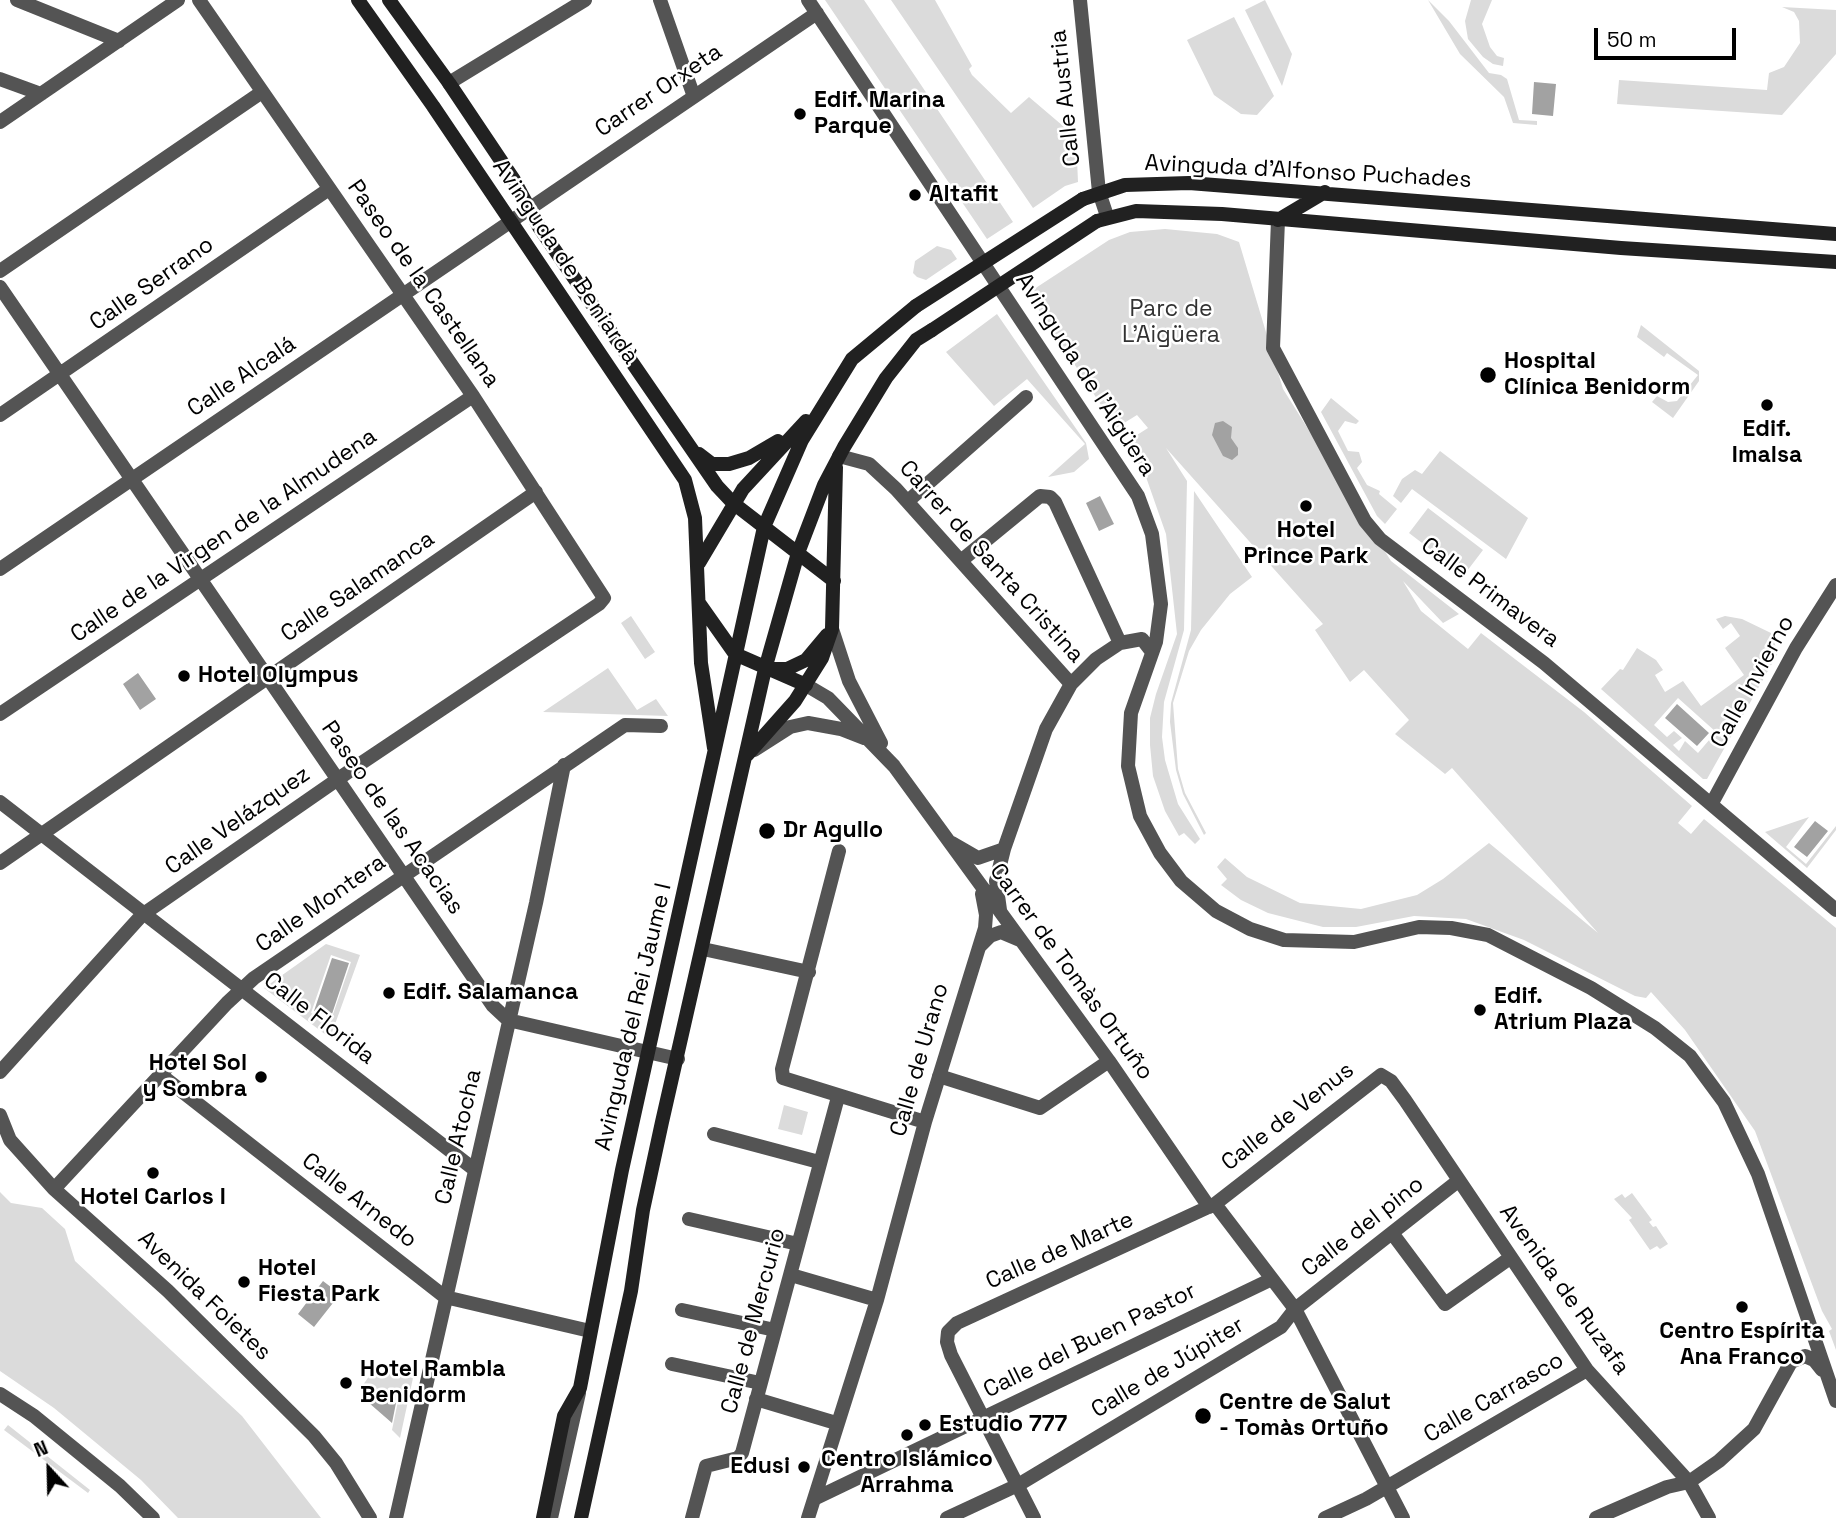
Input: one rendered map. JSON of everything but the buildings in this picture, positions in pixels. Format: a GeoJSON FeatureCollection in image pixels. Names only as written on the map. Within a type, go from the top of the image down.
{"type":"FeatureCollection","features":[{"type":"Feature","properties":{"kind":"main road","name":"Avinguda de Beniardà"},"geometry":{"type":"LineString","coordinates":[[358,0],[677,466],[693,507],[701,663],[716,756]]}},
{"type":"Feature","properties":{"kind":"main road","name":"Avinguda de Beniardà"},"geometry":{"type":"LineString","coordinates":[[389,0],[514,180],[528,210],[687,445],[733,503],[834,581]]}},
{"type":"Feature","properties":{"kind":"main road","name":"Avinguda d'Alfonso Puchades"},"geometry":{"type":"LineString","coordinates":[[764,527],[802,440],[852,359],[916,306],[1083,199],[1099,192],[1154,182],[1325,192],[1836,234]]}},
{"type":"Feature","properties":{"kind":"main road"},"geometry":{"type":"LineString","coordinates":[[1278,220],[1325,192]]}},
{"type":"Feature","properties":{"kind":"main road","name":"Avinguda d'Alfonso Puchades"},"geometry":{"type":"LineString","coordinates":[[798,553],[837,459],[886,379],[916,340],[1102,219],[1136,211],[1836,262]]}},
{"type":"Feature","properties":{"kind":"main road"},"geometry":{"type":"LineString","coordinates":[[698,564],[733,503],[767,460],[820,408]]}},
{"type":"Feature","properties":{"kind":"main road"},"geometry":{"type":"LineString","coordinates":[[687,445],[712,464],[729,464],[749,458],[797,429]]}},
{"type":"Feature","properties":{"kind":"main road"},"geometry":{"type":"LineString","coordinates":[[747,755],[806,685],[822,658],[832,629],[837,459]]}},
{"type":"Feature","properties":{"kind":"main road","name":"Avinguda del Rei Jaume I"},"geometry":{"type":"LineString","coordinates":[[580,1388],[649,1053],[764,527]]}},
{"type":"Feature","properties":{"kind":"main road"},"geometry":{"type":"LineString","coordinates":[[581,1518],[631,1292],[646,1198],[765,669],[798,553]]}},
{"type":"Feature","properties":{"kind":"main road"},"geometry":{"type":"LineString","coordinates":[[698,601],[735,654],[806,685]]}},
{"type":"Feature","properties":{"kind":"main road"},"geometry":{"type":"LineString","coordinates":[[765,669],[787,669],[806,660],[832,629]]}},
{"type":"Feature","properties":{"kind":"main road"},"geometry":{"type":"LineString","coordinates":[[543,1518],[564,1416],[580,1388]]}},
{"type":"Feature","properties":{"kind":"street"},"geometry":{"type":"LineString","coordinates":[[17,0],[119,40]]}},
{"type":"Feature","properties":{"kind":"street"},"geometry":{"type":"LineString","coordinates":[[0,122],[178,0]]}},
{"type":"Feature","properties":{"kind":"street","name":"Paseo de la Castellana"},"geometry":{"type":"LineString","coordinates":[[200,0],[401,296],[473,396],[604,598]]}},
{"type":"Feature","properties":{"kind":"street"},"geometry":{"type":"LineString","coordinates":[[449,83],[586,0]]}},
{"type":"Feature","properties":{"kind":"street"},"geometry":{"type":"LineString","coordinates":[[660,0],[693,94]]}},
{"type":"Feature","properties":{"kind":"street","name":"Avinguda de l'Aigüera"},"geometry":{"type":"LineString","coordinates":[[808,0],[1138,496],[1152,534],[1159,569],[1160,626],[1131,713],[1128,766],[1140,816],[1160,853],[1181,881],[1216,911],[1250,929],[1284,940],[1354,942],[1419,927],[1488,935],[1591,988],[1655,1028],[1690,1056],[1724,1102],[1758,1174],[1836,1401]]}},
{"type":"Feature","properties":{"kind":"street","name":"Calle Austria"},"geometry":{"type":"LineString","coordinates":[[1080,0],[1102,219]]}},
{"type":"Feature","properties":{"kind":"street","name":"Carrer Orxeta"},"geometry":{"type":"LineString","coordinates":[[510,223],[693,94],[817,13]]}},
{"type":"Feature","properties":{"kind":"street"},"geometry":{"type":"LineString","coordinates":[[0,79],[41,94]]}},
{"type":"Feature","properties":{"kind":"street"},"geometry":{"type":"LineString","coordinates":[[0,271],[262,92]]}},
{"type":"Feature","properties":{"kind":"street","name":"Calle Serrano"},"geometry":{"type":"LineString","coordinates":[[0,415],[329,189]]}},
{"type":"Feature","properties":{"kind":"street","name":"Calle Primavera"},"geometry":{"type":"LineString","coordinates":[[1278,220],[1273,348],[1364,521],[1380,539],[1544,663],[1836,910]]}},
{"type":"Feature","properties":{"kind":"street","name":"Calle Alcalá"},"geometry":{"type":"LineString","coordinates":[[0,569],[510,223]]}},
{"type":"Feature","properties":{"kind":"street","name":"Paseo de las Acacias"},"geometry":{"type":"LineString","coordinates":[[0,287],[493,1006],[508,1020]]}},
{"type":"Feature","properties":{"kind":"street","name":"Calle de la Virgen de la Almudena"},"geometry":{"type":"LineString","coordinates":[[0,714],[473,396]]}},
{"type":"Feature","properties":{"kind":"street"},"geometry":{"type":"LineString","coordinates":[[908,501],[1026,397]]}},
{"type":"Feature","properties":{"kind":"street","name":"Carrer de Santa Cristina"},"geometry":{"type":"LineString","coordinates":[[837,459],[869,464],[908,501],[1070,684]]}},
{"type":"Feature","properties":{"kind":"street","name":"Calle Salamanca"},"geometry":{"type":"LineString","coordinates":[[0,863],[536,492]]}},
{"type":"Feature","properties":{"kind":"street"},"geometry":{"type":"LineString","coordinates":[[962,560],[1040,496],[1050,496],[1120,643]]}},
{"type":"Feature","properties":{"kind":"street","name":"Calle Invierno"},"geometry":{"type":"LineString","coordinates":[[1712,803],[1796,648],[1836,585]]}},
{"type":"Feature","properties":{"kind":"street","name":"Calle Velázquez"},"geometry":{"type":"LineString","coordinates":[[0,1072],[142,915],[593,605],[599,604],[604,598]]}},
{"type":"Feature","properties":{"kind":"street","name":"Carrer de Tomàs Ortuño"},"geometry":{"type":"LineString","coordinates":[[832,629],[849,681],[894,766],[1212,1205],[1295,1310],[1403,1518]]}},
{"type":"Feature","properties":{"kind":"street"},"geometry":{"type":"LineString","coordinates":[[1001,914],[996,881],[1004,849],[1046,729],[1070,684],[1096,659],[1120,643],[1142,639],[1153,652]]}},
{"type":"Feature","properties":{"kind":"street","name":"Carrer de Tomàs Ortuño"},"geometry":{"type":"LineString","coordinates":[[806,685],[828,698],[894,766]]}},
{"type":"Feature","properties":{"kind":"street"},"geometry":{"type":"LineString","coordinates":[[747,755],[790,727],[808,723],[841,729],[870,740]]}},
{"type":"Feature","properties":{"kind":"street","name":"Calle Montera"},"geometry":{"type":"LineString","coordinates":[[54,1189],[242,988],[625,725],[661,726]]}},
{"type":"Feature","properties":{"kind":"street","name":"Calle Atocha"},"geometry":{"type":"LineString","coordinates":[[396,1518],[564,765]]}},
{"type":"Feature","properties":{"kind":"street","name":"Calle Florida"},"geometry":{"type":"LineString","coordinates":[[0,802],[142,915],[242,988],[475,1170]]}},
{"type":"Feature","properties":{"kind":"street"},"geometry":{"type":"LineString","coordinates":[[941,834],[978,858],[1004,849]]}},
{"type":"Feature","properties":{"kind":"street"},"geometry":{"type":"LineString","coordinates":[[839,851],[782,1069],[783,1078],[925,1122]]}},
{"type":"Feature","properties":{"kind":"street","name":"Calle de Urano"},"geometry":{"type":"LineString","coordinates":[[808,1518],[877,1300],[925,1122],[977,950],[986,915],[979,886]]}},
{"type":"Feature","properties":{"kind":"street"},"geometry":{"type":"LineString","coordinates":[[977,950],[990,936],[1001,932],[1024,943]]}},
{"type":"Feature","properties":{"kind":"street"},"geometry":{"type":"LineString","coordinates":[[703,949],[809,972]]}},
{"type":"Feature","properties":{"kind":"street"},"geometry":{"type":"LineString","coordinates":[[508,1020],[678,1059]]}},
{"type":"Feature","properties":{"kind":"street"},"geometry":{"type":"LineString","coordinates":[[939,1076],[1040,1108],[1109,1061]]}},
{"type":"Feature","properties":{"kind":"street","name":"Calle Arnedo"},"geometry":{"type":"LineString","coordinates":[[161,1075],[445,1297],[590,1331]]}},
{"type":"Feature","properties":{"kind":"street","name":"Calle de Venus"},"geometry":{"type":"LineString","coordinates":[[1212,1205],[1367,1083],[1381,1075],[1391,1081]]}},
{"type":"Feature","properties":{"kind":"street","name":"Avenida de Ruzafa"},"geometry":{"type":"LineString","coordinates":[[1391,1081],[1587,1370],[1689,1482],[1709,1518]]}},
{"type":"Feature","properties":{"kind":"street","name":"Calle de Mercurio"},"geometry":{"type":"LineString","coordinates":[[692,1518],[706,1466],[738,1458],[791,1275],[838,1097]]}},
{"type":"Feature","properties":{"kind":"street","name":"Avenida Foietes"},"geometry":{"type":"LineString","coordinates":[[0,1115],[10,1140],[54,1189],[151,1275],[314,1436],[370,1518]]}},
{"type":"Feature","properties":{"kind":"street"},"geometry":{"type":"LineString","coordinates":[[714,1135],[819,1162]]}},
{"type":"Feature","properties":{"kind":"street","name":"Calle del pino"},"geometry":{"type":"LineString","coordinates":[[1295,1310],[1458,1181]]}},
{"type":"Feature","properties":{"kind":"street","name":"Calle de Marte"},"geometry":{"type":"LineString","coordinates":[[983,1417],[947,1342],[948,1332],[957,1322],[1212,1205]]}},
{"type":"Feature","properties":{"kind":"street"},"geometry":{"type":"LineString","coordinates":[[689,1219],[798,1244]]}},
{"type":"Feature","properties":{"kind":"street"},"geometry":{"type":"LineString","coordinates":[[1392,1233],[1445,1304],[1510,1258]]}},
{"type":"Feature","properties":{"kind":"street"},"geometry":{"type":"LineString","coordinates":[[791,1275],[877,1300]]}},
{"type":"Feature","properties":{"kind":"street","name":"Calle del Buen Pastor"},"geometry":{"type":"LineString","coordinates":[[814,1499],[1272,1279]]}},
{"type":"Feature","properties":{"kind":"street"},"geometry":{"type":"LineString","coordinates":[[682,1310],[775,1330]]}},
{"type":"Feature","properties":{"kind":"street","name":"Calle de Júpiter"},"geometry":{"type":"LineString","coordinates":[[947,1518],[1018,1485],[1281,1326],[1295,1310]]}},
{"type":"Feature","properties":{"kind":"street"},"geometry":{"type":"LineString","coordinates":[[1596,1518],[1667,1487],[1689,1482],[1719,1461],[1754,1429],[1791,1362],[1805,1356],[1814,1360],[1827,1376]]}},
{"type":"Feature","properties":{"kind":"street"},"geometry":{"type":"LineString","coordinates":[[672,1364],[760,1383]]}},
{"type":"Feature","properties":{"kind":"street","name":"Calle Carrasco"},"geometry":{"type":"LineString","coordinates":[[1325,1518],[1366,1499],[1587,1370]]}},
{"type":"Feature","properties":{"kind":"street"},"geometry":{"type":"LineString","coordinates":[[561,1518],[583,1417],[580,1388]]}},
{"type":"Feature","properties":{"kind":"street","name":"Avinguda del Rei Jaume I"},"geometry":{"type":"LineString","coordinates":[[551,1518],[580,1388]]}},
{"type":"Feature","properties":{"kind":"street"},"geometry":{"type":"LineString","coordinates":[[0,1394],[101,1470],[153,1518]]}},
{"type":"Feature","properties":{"kind":"street"},"geometry":{"type":"LineString","coordinates":[[756,1399],[836,1423]]}},
{"type":"Feature","properties":{"kind":"street"},"geometry":{"type":"LineString","coordinates":[[983,1417],[1034,1518]]}},
{"type":"Feature","properties":{"kind":"street"},"geometry":{"type":"LineString","coordinates":[[348,1483],[362,1518]]}},
{"type":"Feature","properties":{"kind":"green space"},"geometry":{"type":"Polygon","coordinates":[[[825,0],[864,0],[1013,222],[987,239],[825,0]]]}},
{"type":"Feature","properties":{"kind":"green space"},"geometry":{"type":"Polygon","coordinates":[[[891,0],[935,0],[972,66],[969,69],[972,75],[1011,113],[1029,97],[1076,137],[1078,182],[1065,186],[1033,208],[891,0]]]}},
{"type":"Feature","properties":{"kind":"green space"},"geometry":{"type":"Polygon","coordinates":[[[1265,0],[1292,54],[1282,86],[1245,10],[1265,0]]]}},
{"type":"Feature","properties":{"kind":"green space"},"geometry":{"type":"Polygon","coordinates":[[[1428,0],[1449,21],[1489,73],[1507,79],[1519,120],[1537,121],[1537,125],[1513,123],[1504,97],[1460,54],[1428,0]]]}},
{"type":"Feature","properties":{"kind":"green space"},"geometry":{"type":"Polygon","coordinates":[[[1471,0],[1492,0],[1482,24],[1490,47],[1497,56],[1504,58],[1503,66],[1493,64],[1483,57],[1468,39],[1465,21],[1471,0]]]}},
{"type":"Feature","properties":{"kind":"green space"},"geometry":{"type":"Polygon","coordinates":[[[1782,7],[1836,10],[1836,54],[1782,115],[1617,104],[1619,80],[1767,90],[1769,73],[1784,67],[1800,43],[1799,21],[1794,12],[1782,7]]]}},
{"type":"Feature","properties":{"kind":"green space"},"geometry":{"type":"Polygon","coordinates":[[[1234,17],[1274,96],[1257,115],[1241,114],[1214,95],[1187,40],[1234,17]]]}},
{"type":"Feature","properties":{"kind":"green space","name":"Parc de L'Aigüera"},"geometry":{"type":"Polygon","coordinates":[[[1165,229],[1217,234],[1239,242],[1283,389],[1391,561],[1459,614],[1443,623],[1403,581],[1421,611],[1468,649],[1481,633],[1584,712],[1692,806],[1678,823],[1691,834],[1704,819],[1836,928],[1836,1350],[1829,1331],[1832,1329],[1822,1311],[1755,1131],[1685,1030],[1651,992],[1646,998],[1635,996],[1524,940],[1466,919],[1414,916],[1356,927],[1323,927],[1268,913],[1241,900],[1221,885],[1227,879],[1217,867],[1225,858],[1247,877],[1300,903],[1361,909],[1417,895],[1443,879],[1489,843],[1598,933],[1452,768],[1445,774],[1395,734],[1409,720],[1364,670],[1350,682],[1315,630],[1323,624],[1166,448],[1187,481],[1184,630],[1164,702],[1162,737],[1165,760],[1178,804],[1200,839],[1195,844],[1184,833],[1179,836],[1165,811],[1153,776],[1150,745],[1150,718],[1177,634],[1166,534],[1146,477],[1126,442],[1148,428],[1137,415],[1116,428],[1028,293],[1109,240],[1130,232],[1165,229]]]}},
{"type":"Feature","properties":{"kind":"green space"},"geometry":{"type":"Polygon","coordinates":[[[937,246],[951,250],[957,259],[926,280],[917,277],[913,273],[915,261],[937,246]]]}},
{"type":"Feature","properties":{"kind":"green space"},"geometry":{"type":"Polygon","coordinates":[[[997,314],[1086,443],[1089,459],[1074,472],[1048,477],[1085,444],[1027,379],[994,406],[946,352],[997,314]]]}},
{"type":"Feature","properties":{"kind":"green space"},"geometry":{"type":"Polygon","coordinates":[[[1641,325],[1699,371],[1699,381],[1673,418],[1652,402],[1657,396],[1668,402],[1677,401],[1698,375],[1667,353],[1664,357],[1637,337],[1641,325]]]}},
{"type":"Feature","properties":{"kind":"green space"},"geometry":{"type":"Polygon","coordinates":[[[1331,398],[1359,421],[1356,424],[1345,421],[1338,431],[1348,451],[1359,452],[1362,462],[1357,468],[1367,485],[1380,491],[1379,494],[1397,509],[1385,524],[1377,516],[1321,412],[1331,398]]]}},
{"type":"Feature","properties":{"kind":"green space"},"geometry":{"type":"Polygon","coordinates":[[[1440,451],[1528,518],[1506,559],[1412,489],[1401,503],[1393,496],[1402,479],[1415,470],[1422,474],[1440,451]]]}},
{"type":"Feature","properties":{"kind":"green space"},"geometry":{"type":"Polygon","coordinates":[[[1194,491],[1252,577],[1230,594],[1201,630],[1189,651],[1173,703],[1178,769],[1185,793],[1206,833],[1204,835],[1183,794],[1176,770],[1170,722],[1171,703],[1191,630],[1194,491]]]}},
{"type":"Feature","properties":{"kind":"green space"},"geometry":{"type":"Polygon","coordinates":[[[1428,508],[1483,550],[1464,575],[1409,533],[1428,508]]]}},
{"type":"Feature","properties":{"kind":"green space"},"geometry":{"type":"Polygon","coordinates":[[[631,616],[655,652],[645,659],[621,623],[631,616]]]}},
{"type":"Feature","properties":{"kind":"green space"},"geometry":{"type":"Polygon","coordinates":[[[1725,616],[1742,619],[1771,633],[1778,653],[1707,779],[1703,779],[1601,689],[1620,669],[1623,670],[1637,648],[1656,660],[1663,670],[1655,675],[1665,692],[1683,681],[1701,706],[1744,675],[1725,648],[1740,636],[1731,623],[1723,629],[1716,619],[1725,616]],[[1678,698],[1654,725],[1667,737],[1674,731],[1682,738],[1673,745],[1679,751],[1685,741],[1698,753],[1716,732],[1678,698]]]}},
{"type":"Feature","properties":{"kind":"green space"},"geometry":{"type":"Polygon","coordinates":[[[608,668],[637,710],[656,699],[668,716],[543,712],[608,668]]]}},
{"type":"Feature","properties":{"kind":"green space"},"geometry":{"type":"Polygon","coordinates":[[[1809,817],[1786,847],[1806,864],[1836,826],[1836,830],[1807,868],[1765,832],[1809,817]]]}},
{"type":"Feature","properties":{"kind":"green space"},"geometry":{"type":"Polygon","coordinates":[[[326,944],[360,955],[330,1038],[264,988],[326,944]],[[331,955],[311,1013],[331,1020],[351,962],[331,955]]]}},
{"type":"Feature","properties":{"kind":"green space"},"geometry":{"type":"Polygon","coordinates":[[[784,1105],[808,1112],[802,1135],[778,1129],[784,1105]]]}},
{"type":"Feature","properties":{"kind":"green space"},"geometry":{"type":"Polygon","coordinates":[[[0,1192],[11,1203],[42,1208],[65,1229],[75,1261],[242,1416],[321,1518],[178,1518],[141,1480],[54,1408],[0,1371],[0,1192]]]}},
{"type":"Feature","properties":{"kind":"green space"},"geometry":{"type":"Polygon","coordinates":[[[1632,1193],[1652,1220],[1649,1222],[1653,1227],[1656,1226],[1668,1244],[1660,1249],[1657,1246],[1650,1250],[1629,1220],[1632,1218],[1614,1199],[1622,1194],[1625,1198],[1632,1193]]]}},
{"type":"Feature","properties":{"kind":"green space"},"geometry":{"type":"Polygon","coordinates":[[[374,1369],[413,1378],[400,1438],[392,1430],[398,1401],[363,1385],[374,1369]]]}},
{"type":"Feature","properties":{"kind":"green space"},"geometry":{"type":"Polygon","coordinates":[[[8,1425],[90,1490],[88,1493],[4,1430],[8,1425]]]}},
{"type":"Feature","properties":{"kind":"shaded area"},"geometry":{"type":"Polygon","coordinates":[[[1534,82],[1556,84],[1553,116],[1532,114],[1534,82]]]}},
{"type":"Feature","properties":{"kind":"shaded area"},"geometry":{"type":"Polygon","coordinates":[[[1223,421],[1232,427],[1231,438],[1238,448],[1238,455],[1232,460],[1223,456],[1212,435],[1215,423],[1223,421]]]}},
{"type":"Feature","properties":{"kind":"shaded area"},"geometry":{"type":"Polygon","coordinates":[[[1100,496],[1114,524],[1099,531],[1086,503],[1100,496]]]}},
{"type":"Feature","properties":{"kind":"shaded area"},"geometry":{"type":"Polygon","coordinates":[[[138,673],[156,699],[140,710],[123,684],[138,673]]]}},
{"type":"Feature","properties":{"kind":"shaded area"},"geometry":{"type":"Polygon","coordinates":[[[1677,704],[1709,733],[1697,746],[1665,718],[1677,704]]]}},
{"type":"Feature","properties":{"kind":"shaded area"},"geometry":{"type":"Polygon","coordinates":[[[1815,821],[1828,831],[1807,857],[1794,847],[1815,821]]]}},
{"type":"Feature","properties":{"kind":"shaded area"},"geometry":{"type":"Polygon","coordinates":[[[332,958],[349,963],[331,1017],[314,1011],[332,958]]]}},
{"type":"Feature","properties":{"kind":"shaded area"},"geometry":{"type":"Polygon","coordinates":[[[323,1281],[340,1294],[314,1327],[298,1314],[323,1281]]]}},
{"type":"Feature","properties":{"kind":"shaded area"},"geometry":{"type":"Polygon","coordinates":[[[365,1388],[396,1403],[392,1423],[361,1396],[365,1388]]]}},
{"type":"Feature","properties":{"kind":"place","name":"Edif. Marina Parque"},"geometry":{"type":"Point","coordinates":[800,114]}},
{"type":"Feature","properties":{"kind":"place","name":"Altafit"},"geometry":{"type":"Point","coordinates":[915,195]}},
{"type":"Feature","properties":{"kind":"place","name":"Hospital Clínica Benidorm"},"geometry":{"type":"Point","coordinates":[1488,375]}},
{"type":"Feature","properties":{"kind":"place","name":"Edif. Imalsa"},"geometry":{"type":"Point","coordinates":[1767,405]}},
{"type":"Feature","properties":{"kind":"place","name":"Hotel Prince Park"},"geometry":{"type":"Point","coordinates":[1306,506]}},
{"type":"Feature","properties":{"kind":"place","name":"Hotel Olympus"},"geometry":{"type":"Point","coordinates":[184,676]}},
{"type":"Feature","properties":{"kind":"place","name":"Dr Agullo"},"geometry":{"type":"Point","coordinates":[767,831]}},
{"type":"Feature","properties":{"kind":"place","name":"Edif. Salamanca"},"geometry":{"type":"Point","coordinates":[389,993]}},
{"type":"Feature","properties":{"kind":"place","name":"Edif. Atrium Plaza"},"geometry":{"type":"Point","coordinates":[1480,1010]}},
{"type":"Feature","properties":{"kind":"place","name":"Hotel Sol y Sombra"},"geometry":{"type":"Point","coordinates":[261,1077]}},
{"type":"Feature","properties":{"kind":"place","name":"Hotel Carlos I"},"geometry":{"type":"Point","coordinates":[153,1173]}},
{"type":"Feature","properties":{"kind":"place","name":"Hotel Fiesta Park"},"geometry":{"type":"Point","coordinates":[244,1282]}},
{"type":"Feature","properties":{"kind":"place","name":"Centro Espírita Ana Franco"},"geometry":{"type":"Point","coordinates":[1742,1307]}},
{"type":"Feature","properties":{"kind":"place","name":"Hotel Rambla Benidorm"},"geometry":{"type":"Point","coordinates":[346,1383]}},
{"type":"Feature","properties":{"kind":"place","name":"Centre de Salut - Tomàs Ortuño"},"geometry":{"type":"Point","coordinates":[1203,1416]}},
{"type":"Feature","properties":{"kind":"place","name":"Estudio 777"},"geometry":{"type":"Point","coordinates":[925,1425]}},
{"type":"Feature","properties":{"kind":"place","name":"Centro Islámico Arrahma"},"geometry":{"type":"Point","coordinates":[907,1435]}},
{"type":"Feature","properties":{"kind":"place","name":"Edusi"},"geometry":{"type":"Point","coordinates":[804,1467]}}]}
